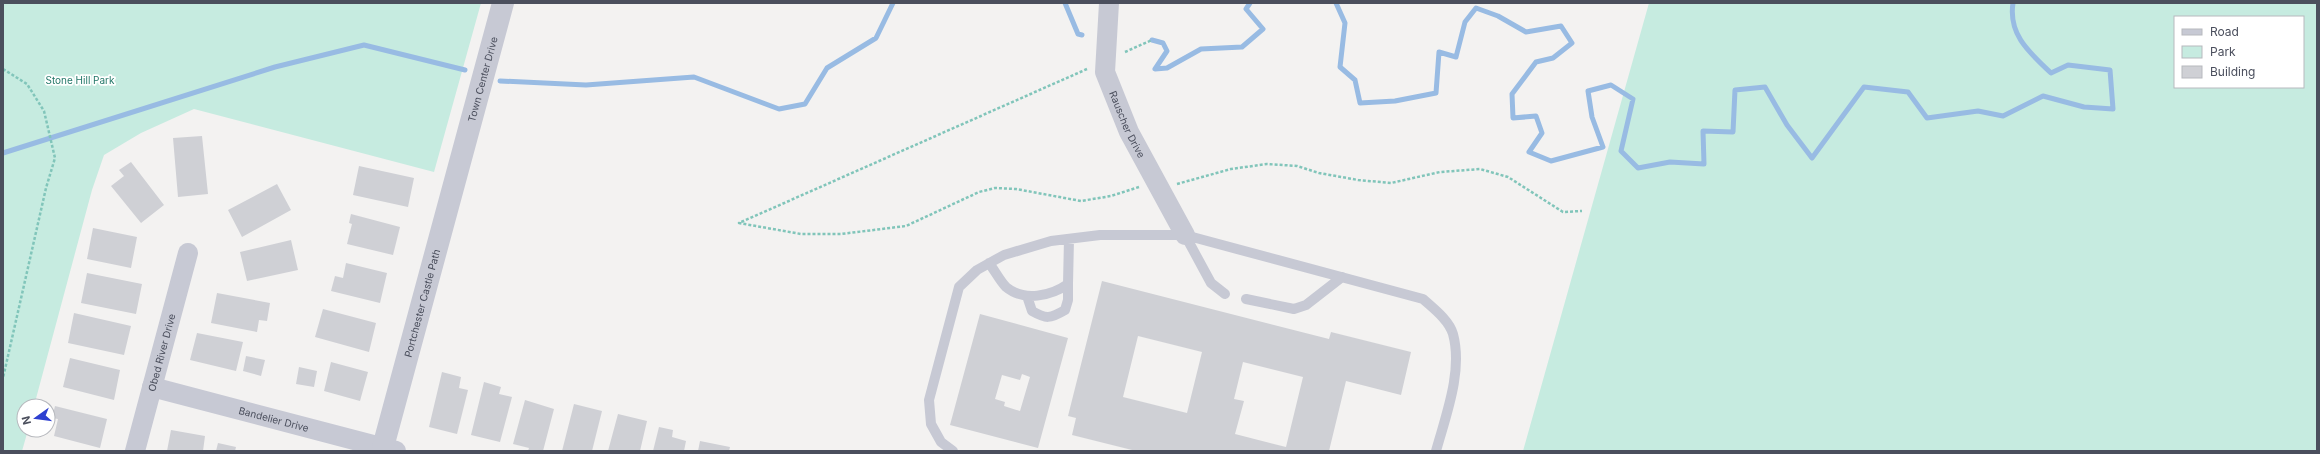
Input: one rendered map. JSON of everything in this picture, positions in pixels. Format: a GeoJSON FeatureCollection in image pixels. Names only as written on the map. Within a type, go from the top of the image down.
{"type":"FeatureCollection","features":[{"type":"Feature","properties":{"kind":"street","name":"Town Center Drive"},"geometry":{"type":"LineString","coordinates":[[461,155],[503,3]]}},
{"type":"Feature","properties":{"kind":"street","name":"Rauscher Drive"},"geometry":{"type":"LineString","coordinates":[[1109,3],[1106,72],[1128,132],[1185,235]]}},
{"type":"Feature","properties":{"kind":"street","name":"Portchester Castle Path"},"geometry":{"type":"LineString","coordinates":[[387,450],[461,155]]}},
{"type":"Feature","properties":{"kind":"street","name":"Obed River Drive"},"geometry":{"type":"LineString","coordinates":[[135,451],[188,253]]}},
{"type":"Feature","properties":{"kind":"street","name":"Bandelier Drive"},"geometry":{"type":"LineString","coordinates":[[152,387],[387,450]]}},
{"type":"Feature","properties":{"kind":"lane"},"geometry":{"type":"LineString","coordinates":[[953,451],[941,442],[931,424],[929,400],[959,287],[977,270],[1004,255],[1051,241],[1100,235],[1185,235],[1423,299],[1440,314],[1452,333],[1456,357],[1452,390],[1436,451]]}},
{"type":"Feature","properties":{"kind":"lane"},"geometry":{"type":"LineString","coordinates":[[1185,235],[1211,283],[1225,294]]}},
{"type":"Feature","properties":{"kind":"lane"},"geometry":{"type":"LineString","coordinates":[[1027,296],[1032,311],[1043,317],[1054,316],[1065,310],[1068,300],[1068,239]]}},
{"type":"Feature","properties":{"kind":"lane"},"geometry":{"type":"LineString","coordinates":[[989,263],[1007,287],[1027,296],[1043,296],[1059,290],[1068,284]]}},
{"type":"Feature","properties":{"kind":"lane"},"geometry":{"type":"LineString","coordinates":[[1246,299],[1294,309],[1306,305],[1342,277]]}},
{"type":"Feature","properties":{"kind":"path"},"geometry":{"type":"LineString","coordinates":[[1123,53],[1152,40]]}},
{"type":"Feature","properties":{"kind":"path"},"geometry":{"type":"LineString","coordinates":[[1094,66],[739,223],[801,234],[841,234],[906,226],[979,192],[995,188],[1016,189],[1081,200],[1111,196],[1141,187],[1175,185],[1231,169],[1267,164],[1297,166],[1319,173],[1358,180],[1391,182],[1440,172],[1480,169],[1508,177],[1563,212],[1582,211]]}},
{"type":"Feature","properties":{"kind":"path"},"geometry":{"type":"LineString","coordinates":[[3,70],[27,84],[44,111],[54,153],[54,164],[46,188],[3,378]]}},
{"type":"Feature","properties":{"kind":"green space","name":"Stone Hill Park"},"geometry":{"type":"Polygon","coordinates":[[[3,3],[481,3],[434,172],[194,109],[141,133],[104,155],[92,190],[36,398],[16,398],[16,438],[26,438],[22,451],[3,451],[3,3]]]}},
{"type":"Feature","properties":{"kind":"green space"},"geometry":{"type":"Polygon","coordinates":[[[1649,3],[2317,3],[2317,451],[1523,451],[1649,3]]]}},
{"type":"Feature","properties":{"kind":"building"},"geometry":{"type":"Polygon","coordinates":[[[202,136],[208,194],[178,197],[173,138],[202,136]]]}},
{"type":"Feature","properties":{"kind":"building"},"geometry":{"type":"Polygon","coordinates":[[[131,162],[164,205],[141,223],[111,186],[124,176],[119,170],[131,162]]]}},
{"type":"Feature","properties":{"kind":"building"},"geometry":{"type":"Polygon","coordinates":[[[359,166],[414,178],[408,207],[353,195],[359,166]]]}},
{"type":"Feature","properties":{"kind":"building"},"geometry":{"type":"Polygon","coordinates":[[[277,184],[291,210],[242,237],[228,210],[277,184]]]}},
{"type":"Feature","properties":{"kind":"building"},"geometry":{"type":"Polygon","coordinates":[[[351,214],[400,227],[393,255],[347,244],[352,224],[349,223],[351,214]]]}},
{"type":"Feature","properties":{"kind":"building"},"geometry":{"type":"Polygon","coordinates":[[[93,228],[137,237],[131,268],[87,259],[93,228]]]}},
{"type":"Feature","properties":{"kind":"building"},"geometry":{"type":"Polygon","coordinates":[[[291,240],[298,270],[247,281],[240,252],[291,240]]]}},
{"type":"Feature","properties":{"kind":"building"},"geometry":{"type":"Polygon","coordinates":[[[346,263],[387,273],[380,303],[331,291],[335,276],[343,278],[346,263]]]}},
{"type":"Feature","properties":{"kind":"building"},"geometry":{"type":"Polygon","coordinates":[[[87,273],[142,284],[136,314],[81,303],[87,273]]]}},
{"type":"Feature","properties":{"kind":"building"},"geometry":{"type":"Polygon","coordinates":[[[1102,281],[1329,339],[1331,332],[1411,352],[1401,395],[1346,381],[1329,451],[1136,451],[1072,435],[1076,418],[1068,416],[1102,281]],[[1138,336],[1123,397],[1187,413],[1202,352],[1138,336]],[[1243,362],[1234,399],[1244,401],[1235,434],[1286,447],[1303,377],[1243,362]]]}},
{"type":"Feature","properties":{"kind":"building"},"geometry":{"type":"Polygon","coordinates":[[[217,293],[270,303],[267,321],[259,320],[257,332],[211,323],[217,293]]]}},
{"type":"Feature","properties":{"kind":"building"},"geometry":{"type":"Polygon","coordinates":[[[323,309],[376,323],[369,352],[315,337],[323,309]]]}},
{"type":"Feature","properties":{"kind":"building"},"geometry":{"type":"Polygon","coordinates":[[[74,313],[131,326],[124,355],[68,343],[74,313]]]}},
{"type":"Feature","properties":{"kind":"building"},"geometry":{"type":"Polygon","coordinates":[[[980,314],[1068,338],[1038,448],[950,425],[980,314]],[[1022,374],[1020,380],[1002,375],[995,399],[1005,402],[1004,406],[1020,411],[1030,377],[1022,374]]]}},
{"type":"Feature","properties":{"kind":"building"},"geometry":{"type":"Polygon","coordinates":[[[197,333],[243,342],[236,371],[190,360],[197,333]]]}},
{"type":"Feature","properties":{"kind":"building"},"geometry":{"type":"Polygon","coordinates":[[[246,356],[265,360],[261,376],[243,371],[246,356]]]}},
{"type":"Feature","properties":{"kind":"building"},"geometry":{"type":"Polygon","coordinates":[[[70,358],[120,370],[114,400],[63,387],[70,358]]]}},
{"type":"Feature","properties":{"kind":"building"},"geometry":{"type":"Polygon","coordinates":[[[331,362],[368,372],[360,401],[324,391],[331,362]]]}},
{"type":"Feature","properties":{"kind":"building"},"geometry":{"type":"Polygon","coordinates":[[[299,367],[317,371],[314,387],[296,384],[299,367]]]}},
{"type":"Feature","properties":{"kind":"building"},"geometry":{"type":"Polygon","coordinates":[[[442,372],[461,377],[459,388],[468,390],[457,434],[429,427],[442,372]]]}},
{"type":"Feature","properties":{"kind":"building"},"geometry":{"type":"Polygon","coordinates":[[[484,382],[501,387],[499,394],[512,397],[500,442],[471,435],[484,382]]]}},
{"type":"Feature","properties":{"kind":"building"},"geometry":{"type":"Polygon","coordinates":[[[525,400],[554,409],[543,451],[528,451],[529,448],[513,444],[525,400]]]}},
{"type":"Feature","properties":{"kind":"building"},"geometry":{"type":"Polygon","coordinates":[[[574,404],[602,411],[592,451],[562,451],[574,404]]]}},
{"type":"Feature","properties":{"kind":"building"},"geometry":{"type":"Polygon","coordinates":[[[56,406],[107,419],[100,448],[56,437],[58,419],[56,419],[56,406]]]}},
{"type":"Feature","properties":{"kind":"building"},"geometry":{"type":"Polygon","coordinates":[[[618,414],[647,421],[640,451],[608,451],[618,414]]]}},
{"type":"Feature","properties":{"kind":"building"},"geometry":{"type":"Polygon","coordinates":[[[659,427],[673,430],[672,437],[686,441],[684,451],[653,451],[659,427]]]}},
{"type":"Feature","properties":{"kind":"building"},"geometry":{"type":"Polygon","coordinates":[[[171,430],[205,436],[203,451],[167,451],[171,430]]]}},
{"type":"Feature","properties":{"kind":"building"},"geometry":{"type":"Polygon","coordinates":[[[700,441],[730,447],[729,451],[698,451],[700,441]]]}},
{"type":"Feature","properties":{"kind":"building"},"geometry":{"type":"Polygon","coordinates":[[[218,443],[236,447],[235,451],[216,451],[218,443]]]}},
{"type":"Feature","properties":{"kind":"waterway"},"geometry":{"type":"LineString","coordinates":[[500,81],[586,85],[694,77],[779,109],[805,104],[827,68],[876,38],[893,3]]}},
{"type":"Feature","properties":{"kind":"waterway"},"geometry":{"type":"LineString","coordinates":[[1065,3],[1078,34],[1082,35]]}},
{"type":"Feature","properties":{"kind":"waterway"},"geometry":{"type":"LineString","coordinates":[[1152,40],[1163,43],[1167,51],[1155,69],[1167,68],[1201,49],[1242,47],[1263,29],[1246,9],[1250,3]]}},
{"type":"Feature","properties":{"kind":"waterway"},"geometry":{"type":"LineString","coordinates":[[1336,3],[1345,23],[1340,67],[1355,80],[1360,103],[1395,101],[1436,93],[1439,52],[1456,57],[1465,22],[1476,8],[1498,16],[1526,32],[1561,26],[1572,43],[1553,58],[1536,62],[1512,94],[1513,118],[1536,116],[1542,133],[1529,152],[1551,161],[1603,147],[1592,117],[1588,91],[1611,85],[1633,99],[1621,151],[1638,168],[1670,162],[1704,164],[1703,131],[1733,132],[1735,90],[1765,87],[1787,125],[1812,158],[1864,87],[1908,92],[1927,118],[1978,111],[2003,116],[2043,96],[2084,107],[2113,109],[2110,70],[2068,65],[2051,73],[2028,50],[2017,34],[2012,14],[2013,3]]}},
{"type":"Feature","properties":{"kind":"waterway"},"geometry":{"type":"LineString","coordinates":[[3,153],[275,67],[364,45],[465,70]]}}]}
